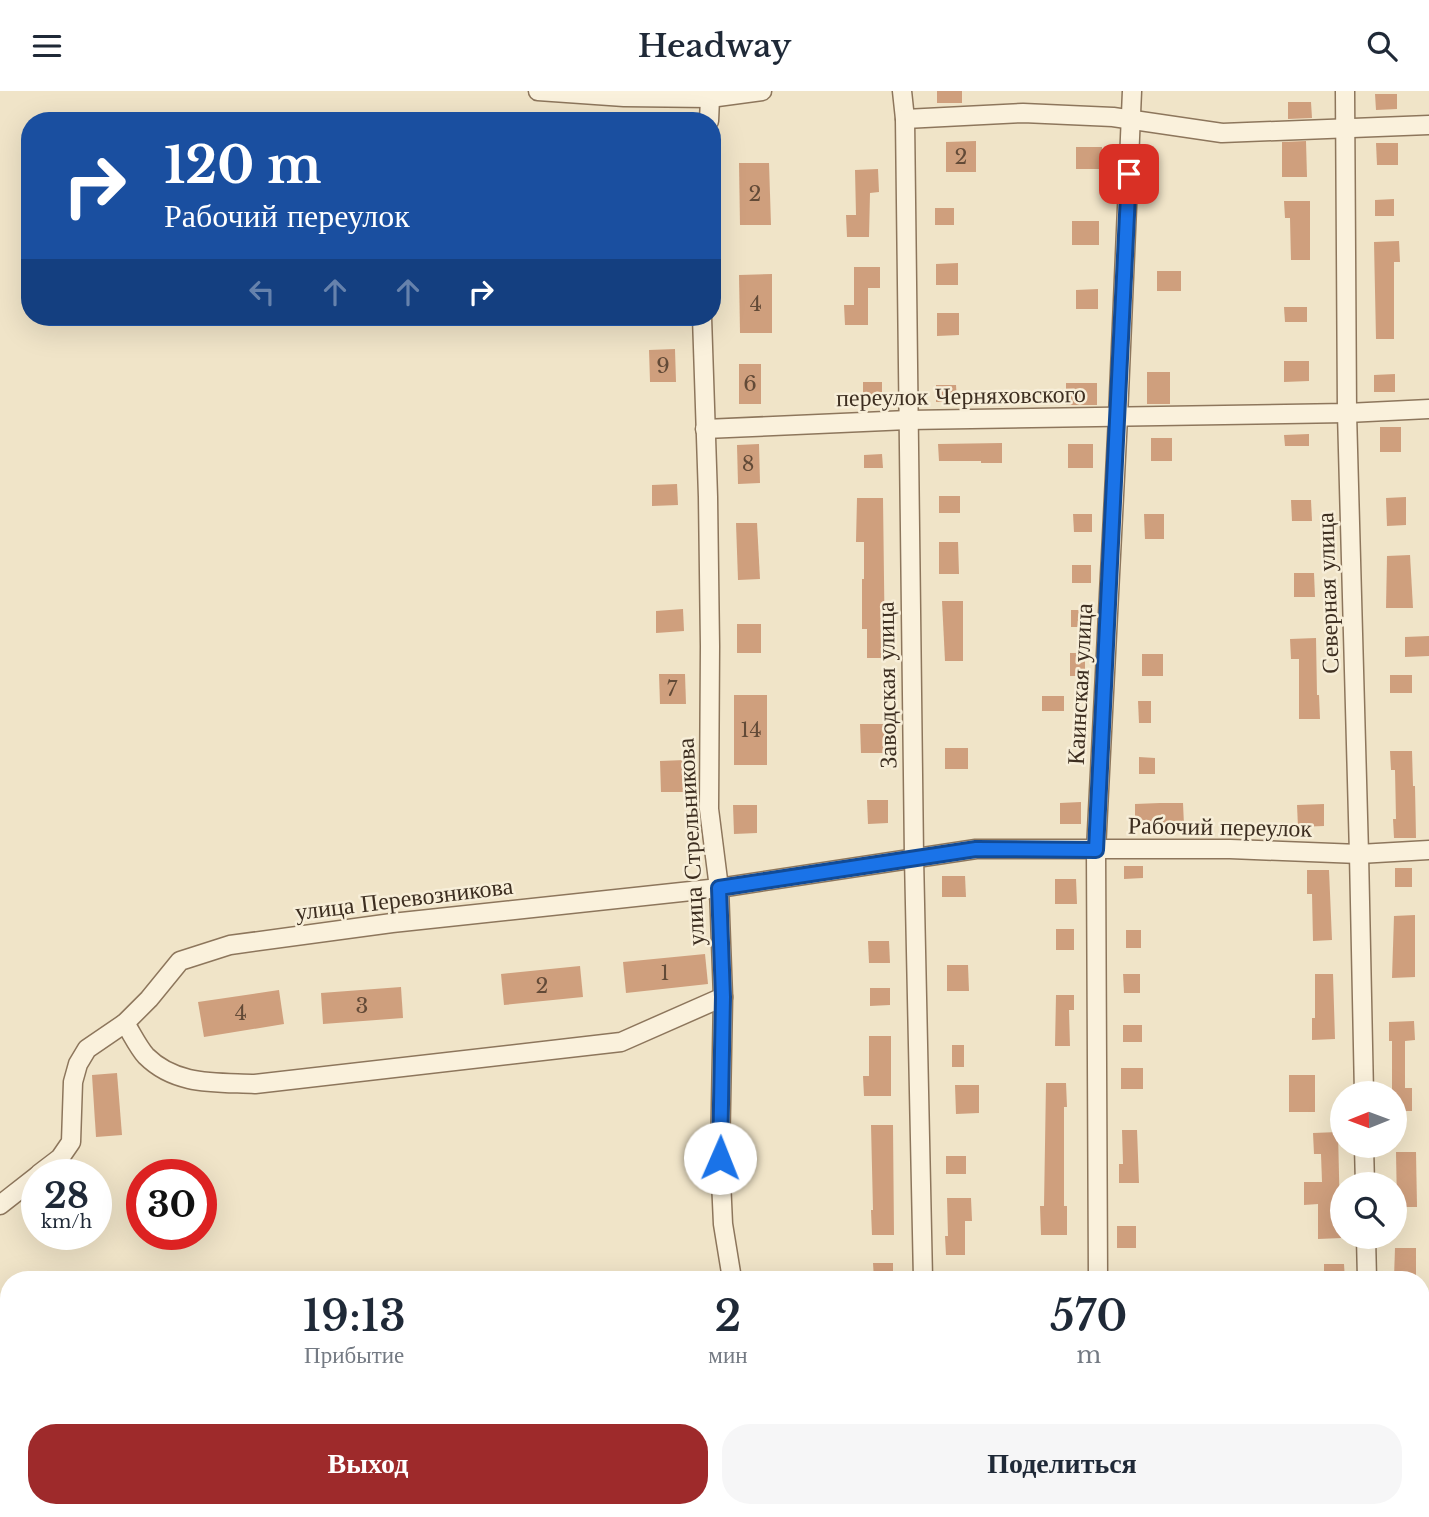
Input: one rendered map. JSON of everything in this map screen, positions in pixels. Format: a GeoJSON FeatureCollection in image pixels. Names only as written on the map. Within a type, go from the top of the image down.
{"type":"FeatureCollection","features":[{"type":"Feature","properties":{"kind":"street"},"geometry":{"type":"LineString","coordinates":[[538,91],[624,97],[710,98],[762,91]]}},
{"type":"Feature","properties":{"kind":"street","name":"Заводская улица"},"geometry":{"type":"LineString","coordinates":[[902,91],[905,119],[914,857],[923,1271]]}},
{"type":"Feature","properties":{"kind":"street","name":"Каинская улица"},"geometry":{"type":"LineString","coordinates":[[1098,1271],[1096,850],[1132,91]]}},
{"type":"Feature","properties":{"kind":"street","name":"Северная улица"},"geometry":{"type":"LineString","coordinates":[[1345,91],[1348,413],[1363,1081]]}},
{"type":"Feature","properties":{"kind":"street"},"geometry":{"type":"LineString","coordinates":[[709,112],[710,98]]}},
{"type":"Feature","properties":{"kind":"street"},"geometry":{"type":"LineString","coordinates":[[905,119],[1023,113],[1113,117],[1222,133],[1429,125]]}},
{"type":"Feature","properties":{"kind":"street","name":"улица Стрельникова"},"geometry":{"type":"LineString","coordinates":[[702,326],[708,497],[709,809],[719,888],[723,997],[720,1158],[723,1224],[731,1271]]}},
{"type":"Feature","properties":{"kind":"street","name":"переулок Черняховского"},"geometry":{"type":"LineString","coordinates":[[705,429],[908,420],[1348,413],[1429,409]]}},
{"type":"Feature","properties":{"kind":"street","name":"Рабочий переулок"},"geometry":{"type":"LineString","coordinates":[[719,888],[976,849],[1230,849],[1359,854],[1429,850]]}},
{"type":"Feature","properties":{"kind":"street","name":"улица Перевозникова"},"geometry":{"type":"LineString","coordinates":[[59,1159],[71,1142],[73,1082],[78,1064],[87,1049],[125,1023],[180,961],[230,945],[392,923],[719,888]]}},
{"type":"Feature","properties":{"kind":"street"},"geometry":{"type":"LineString","coordinates":[[125,1023],[145,1055],[170,1075],[195,1081],[255,1084],[621,1042],[723,997]]}},
{"type":"Feature","properties":{"kind":"street","name":"улица Перевозникова"},"geometry":{"type":"LineString","coordinates":[[0,1205],[21,1188]]}},
{"type":"Feature","properties":{"kind":"street"},"geometry":{"type":"LineString","coordinates":[[1366,1249],[1367,1271]]}},
{"type":"Feature","properties":{"kind":"building"},"geometry":{"type":"Polygon","coordinates":[[[937,91],[962,91],[962,103],[937,103],[937,91]]]}},
{"type":"Feature","properties":{"kind":"building"},"geometry":{"type":"Polygon","coordinates":[[[1375,94],[1397,94],[1397,109],[1376,110],[1375,94]]]}},
{"type":"Feature","properties":{"kind":"building"},"geometry":{"type":"Polygon","coordinates":[[[1288,102],[1311,102],[1312,118],[1288,119],[1288,102]]]}},
{"type":"Feature","properties":{"kind":"building"},"geometry":{"type":"Polygon","coordinates":[[[976,141],[976,172],[946,172],[946,142],[976,141]]]}},
{"type":"Feature","properties":{"kind":"building"},"geometry":{"type":"Polygon","coordinates":[[[1306,141],[1307,177],[1282,177],[1282,142],[1306,141]]]}},
{"type":"Feature","properties":{"kind":"building"},"geometry":{"type":"Polygon","coordinates":[[[1376,143],[1398,143],[1398,165],[1377,165],[1376,143]]]}},
{"type":"Feature","properties":{"kind":"building"},"geometry":{"type":"Polygon","coordinates":[[[1076,147],[1102,147],[1102,169],[1076,169],[1076,147]]]}},
{"type":"Feature","properties":{"kind":"building"},"geometry":{"type":"Polygon","coordinates":[[[739,163],[769,163],[771,225],[740,225],[739,163]]]}},
{"type":"Feature","properties":{"kind":"building"},"geometry":{"type":"Polygon","coordinates":[[[878,169],[879,192],[870,193],[869,237],[847,237],[846,215],[856,215],[855,170],[878,169]]]}},
{"type":"Feature","properties":{"kind":"building"},"geometry":{"type":"Polygon","coordinates":[[[1394,199],[1394,216],[1375,216],[1375,200],[1394,199]]]}},
{"type":"Feature","properties":{"kind":"building"},"geometry":{"type":"Polygon","coordinates":[[[1284,201],[1310,201],[1310,260],[1291,260],[1290,218],[1285,218],[1284,201]]]}},
{"type":"Feature","properties":{"kind":"building"},"geometry":{"type":"Polygon","coordinates":[[[935,208],[954,208],[954,225],[935,225],[935,208]]]}},
{"type":"Feature","properties":{"kind":"building"},"geometry":{"type":"Polygon","coordinates":[[[1072,221],[1099,221],[1099,245],[1072,245],[1072,221]]]}},
{"type":"Feature","properties":{"kind":"building"},"geometry":{"type":"Polygon","coordinates":[[[1399,241],[1400,262],[1394,262],[1394,339],[1376,339],[1374,242],[1399,241]]]}},
{"type":"Feature","properties":{"kind":"building"},"geometry":{"type":"Polygon","coordinates":[[[958,263],[958,285],[936,285],[936,264],[958,263]]]}},
{"type":"Feature","properties":{"kind":"building"},"geometry":{"type":"Polygon","coordinates":[[[854,267],[880,267],[880,288],[868,288],[868,325],[845,325],[844,305],[854,305],[854,267]]]}},
{"type":"Feature","properties":{"kind":"building"},"geometry":{"type":"Polygon","coordinates":[[[1157,271],[1181,271],[1181,291],[1157,291],[1157,271]]]}},
{"type":"Feature","properties":{"kind":"building"},"geometry":{"type":"Polygon","coordinates":[[[772,274],[772,333],[740,333],[739,275],[772,274]]]}},
{"type":"Feature","properties":{"kind":"building"},"geometry":{"type":"Polygon","coordinates":[[[1098,289],[1098,309],[1076,309],[1076,290],[1098,289]]]}},
{"type":"Feature","properties":{"kind":"building"},"geometry":{"type":"Polygon","coordinates":[[[1284,307],[1307,307],[1307,322],[1285,322],[1284,307]]]}},
{"type":"Feature","properties":{"kind":"building"},"geometry":{"type":"Polygon","coordinates":[[[937,313],[959,313],[959,335],[937,336],[937,313]]]}},
{"type":"Feature","properties":{"kind":"building"},"geometry":{"type":"Polygon","coordinates":[[[675,349],[676,382],[650,382],[649,350],[675,349]]]}},
{"type":"Feature","properties":{"kind":"building"},"geometry":{"type":"Polygon","coordinates":[[[1284,361],[1309,361],[1309,381],[1284,382],[1284,361]]]}},
{"type":"Feature","properties":{"kind":"building"},"geometry":{"type":"Polygon","coordinates":[[[739,364],[761,364],[761,404],[739,404],[739,364]]]}},
{"type":"Feature","properties":{"kind":"building"},"geometry":{"type":"Polygon","coordinates":[[[1147,372],[1170,372],[1170,404],[1147,404],[1147,372]]]}},
{"type":"Feature","properties":{"kind":"building"},"geometry":{"type":"Polygon","coordinates":[[[1395,374],[1395,392],[1374,392],[1374,375],[1395,374]]]}},
{"type":"Feature","properties":{"kind":"building"},"geometry":{"type":"Polygon","coordinates":[[[863,382],[882,382],[882,397],[863,398],[863,382]]]}},
{"type":"Feature","properties":{"kind":"building"},"geometry":{"type":"Polygon","coordinates":[[[1066,383],[1097,383],[1097,405],[1066,405],[1066,383]]]}},
{"type":"Feature","properties":{"kind":"building"},"geometry":{"type":"Polygon","coordinates":[[[936,385],[956,385],[957,402],[936,402],[936,385]]]}},
{"type":"Feature","properties":{"kind":"building"},"geometry":{"type":"Polygon","coordinates":[[[1380,427],[1401,427],[1401,452],[1380,452],[1380,427]]]}},
{"type":"Feature","properties":{"kind":"building"},"geometry":{"type":"Polygon","coordinates":[[[1309,434],[1309,446],[1285,446],[1284,435],[1309,434]]]}},
{"type":"Feature","properties":{"kind":"building"},"geometry":{"type":"Polygon","coordinates":[[[1151,438],[1172,438],[1172,461],[1151,461],[1151,438]]]}},
{"type":"Feature","properties":{"kind":"building"},"geometry":{"type":"Polygon","coordinates":[[[1002,443],[1002,463],[939,461],[938,444],[1002,443]]]}},
{"type":"Feature","properties":{"kind":"building"},"geometry":{"type":"Polygon","coordinates":[[[759,444],[760,483],[738,484],[737,445],[759,444]]]}},
{"type":"Feature","properties":{"kind":"building"},"geometry":{"type":"Polygon","coordinates":[[[1068,444],[1093,444],[1093,468],[1068,468],[1068,444]]]}},
{"type":"Feature","properties":{"kind":"building"},"geometry":{"type":"Polygon","coordinates":[[[882,454],[883,468],[864,468],[864,455],[882,454]]]}},
{"type":"Feature","properties":{"kind":"building"},"geometry":{"type":"Polygon","coordinates":[[[677,484],[678,505],[652,506],[652,485],[677,484]]]}},
{"type":"Feature","properties":{"kind":"building"},"geometry":{"type":"Polygon","coordinates":[[[939,496],[960,496],[960,513],[939,513],[939,496]]]}},
{"type":"Feature","properties":{"kind":"building"},"geometry":{"type":"Polygon","coordinates":[[[1406,497],[1406,525],[1387,526],[1386,498],[1406,497]]]}},
{"type":"Feature","properties":{"kind":"building"},"geometry":{"type":"Polygon","coordinates":[[[857,498],[883,498],[885,658],[867,658],[867,629],[862,629],[864,542],[856,542],[857,498]]]}},
{"type":"Feature","properties":{"kind":"building"},"geometry":{"type":"Polygon","coordinates":[[[1291,500],[1311,500],[1312,521],[1292,521],[1291,500]]]}},
{"type":"Feature","properties":{"kind":"building"},"geometry":{"type":"Polygon","coordinates":[[[1073,514],[1092,514],[1092,532],[1074,532],[1073,514]]]}},
{"type":"Feature","properties":{"kind":"building"},"geometry":{"type":"Polygon","coordinates":[[[1144,514],[1164,514],[1164,539],[1145,539],[1144,514]]]}},
{"type":"Feature","properties":{"kind":"building"},"geometry":{"type":"Polygon","coordinates":[[[736,523],[757,523],[760,579],[738,580],[736,523]]]}},
{"type":"Feature","properties":{"kind":"building"},"geometry":{"type":"Polygon","coordinates":[[[939,542],[958,542],[959,574],[939,574],[939,542]]]}},
{"type":"Feature","properties":{"kind":"building"},"geometry":{"type":"Polygon","coordinates":[[[1410,555],[1413,608],[1386,608],[1387,556],[1410,555]]]}},
{"type":"Feature","properties":{"kind":"building"},"geometry":{"type":"Polygon","coordinates":[[[1072,565],[1091,565],[1091,583],[1072,583],[1072,565]]]}},
{"type":"Feature","properties":{"kind":"building"},"geometry":{"type":"Polygon","coordinates":[[[1294,573],[1314,573],[1315,597],[1294,597],[1294,573]]]}},
{"type":"Feature","properties":{"kind":"building"},"geometry":{"type":"Polygon","coordinates":[[[942,601],[963,601],[963,661],[945,661],[942,601]]]}},
{"type":"Feature","properties":{"kind":"building"},"geometry":{"type":"Polygon","coordinates":[[[683,609],[684,631],[656,633],[656,611],[683,609]]]}},
{"type":"Feature","properties":{"kind":"building"},"geometry":{"type":"Polygon","coordinates":[[[1071,610],[1089,610],[1089,627],[1071,627],[1071,610]]]}},
{"type":"Feature","properties":{"kind":"building"},"geometry":{"type":"Polygon","coordinates":[[[737,624],[761,624],[761,653],[737,653],[737,624]]]}},
{"type":"Feature","properties":{"kind":"building"},"geometry":{"type":"Polygon","coordinates":[[[1429,636],[1429,656],[1405,657],[1405,637],[1429,636]]]}},
{"type":"Feature","properties":{"kind":"building"},"geometry":{"type":"Polygon","coordinates":[[[1316,638],[1320,719],[1299,719],[1299,659],[1291,659],[1290,639],[1316,638]]]}},
{"type":"Feature","properties":{"kind":"building"},"geometry":{"type":"Polygon","coordinates":[[[1070,653],[1085,653],[1085,676],[1070,676],[1070,653]]]}},
{"type":"Feature","properties":{"kind":"building"},"geometry":{"type":"Polygon","coordinates":[[[1142,654],[1163,654],[1163,676],[1142,676],[1142,654]]]}},
{"type":"Feature","properties":{"kind":"building"},"geometry":{"type":"Polygon","coordinates":[[[659,674],[685,674],[686,704],[660,704],[659,674]]]}},
{"type":"Feature","properties":{"kind":"building"},"geometry":{"type":"Polygon","coordinates":[[[1390,675],[1412,675],[1412,693],[1390,693],[1390,675]]]}},
{"type":"Feature","properties":{"kind":"building"},"geometry":{"type":"Polygon","coordinates":[[[734,695],[767,695],[767,765],[734,765],[734,695]]]}},
{"type":"Feature","properties":{"kind":"building"},"geometry":{"type":"Polygon","coordinates":[[[1042,696],[1064,696],[1064,711],[1042,711],[1042,696]]]}},
{"type":"Feature","properties":{"kind":"building"},"geometry":{"type":"Polygon","coordinates":[[[1138,701],[1151,701],[1151,723],[1139,723],[1138,701]]]}},
{"type":"Feature","properties":{"kind":"building"},"geometry":{"type":"Polygon","coordinates":[[[860,724],[886,724],[887,753],[861,753],[860,724]]]}},
{"type":"Feature","properties":{"kind":"building"},"geometry":{"type":"Polygon","coordinates":[[[945,748],[968,748],[968,769],[945,769],[945,748]]]}},
{"type":"Feature","properties":{"kind":"building"},"geometry":{"type":"Polygon","coordinates":[[[1390,751],[1412,751],[1416,838],[1394,838],[1395,770],[1391,770],[1390,751]]]}},
{"type":"Feature","properties":{"kind":"building"},"geometry":{"type":"Polygon","coordinates":[[[1139,757],[1155,758],[1155,774],[1139,774],[1139,757]]]}},
{"type":"Feature","properties":{"kind":"building"},"geometry":{"type":"Polygon","coordinates":[[[685,760],[686,792],[661,792],[660,761],[685,760]]]}},
{"type":"Feature","properties":{"kind":"building"},"geometry":{"type":"Polygon","coordinates":[[[867,800],[888,800],[888,823],[868,824],[867,800]]]}},
{"type":"Feature","properties":{"kind":"building"},"geometry":{"type":"Polygon","coordinates":[[[1081,802],[1081,824],[1060,824],[1060,803],[1081,802]]]}},
{"type":"Feature","properties":{"kind":"building"},"geometry":{"type":"Polygon","coordinates":[[[1183,803],[1184,825],[1135,823],[1135,804],[1183,803]]]}},
{"type":"Feature","properties":{"kind":"building"},"geometry":{"type":"Polygon","coordinates":[[[1324,804],[1324,826],[1298,827],[1297,805],[1324,804]]]}},
{"type":"Feature","properties":{"kind":"building"},"geometry":{"type":"Polygon","coordinates":[[[733,805],[757,805],[757,833],[734,834],[733,805]]]}},
{"type":"Feature","properties":{"kind":"building"},"geometry":{"type":"Polygon","coordinates":[[[1124,866],[1143,866],[1143,878],[1124,879],[1124,866]]]}},
{"type":"Feature","properties":{"kind":"building"},"geometry":{"type":"Polygon","coordinates":[[[1395,868],[1412,868],[1412,887],[1395,887],[1395,868]]]}},
{"type":"Feature","properties":{"kind":"building"},"geometry":{"type":"Polygon","coordinates":[[[1307,870],[1329,870],[1332,940],[1313,941],[1312,894],[1307,894],[1307,870]]]}},
{"type":"Feature","properties":{"kind":"building"},"geometry":{"type":"Polygon","coordinates":[[[942,876],[965,876],[966,897],[942,897],[942,876]]]}},
{"type":"Feature","properties":{"kind":"building"},"geometry":{"type":"Polygon","coordinates":[[[1055,879],[1076,879],[1077,904],[1055,904],[1055,879]]]}},
{"type":"Feature","properties":{"kind":"building"},"geometry":{"type":"Polygon","coordinates":[[[1415,915],[1415,977],[1392,978],[1394,916],[1415,915]]]}},
{"type":"Feature","properties":{"kind":"building"},"geometry":{"type":"Polygon","coordinates":[[[1056,929],[1074,929],[1074,950],[1056,950],[1056,929]]]}},
{"type":"Feature","properties":{"kind":"building"},"geometry":{"type":"Polygon","coordinates":[[[1126,930],[1141,930],[1141,948],[1126,948],[1126,930]]]}},
{"type":"Feature","properties":{"kind":"building"},"geometry":{"type":"Polygon","coordinates":[[[868,941],[889,941],[890,963],[869,963],[868,941]]]}},
{"type":"Feature","properties":{"kind":"building"},"geometry":{"type":"Polygon","coordinates":[[[705,954],[708,984],[626,993],[623,962],[705,954]]]}},
{"type":"Feature","properties":{"kind":"building"},"geometry":{"type":"Polygon","coordinates":[[[947,965],[968,965],[969,991],[947,991],[947,965]]]}},
{"type":"Feature","properties":{"kind":"building"},"geometry":{"type":"Polygon","coordinates":[[[580,966],[583,997],[504,1005],[501,974],[580,966]]]}},
{"type":"Feature","properties":{"kind":"building"},"geometry":{"type":"Polygon","coordinates":[[[1123,974],[1140,974],[1140,993],[1124,993],[1123,974]]]}},
{"type":"Feature","properties":{"kind":"building"},"geometry":{"type":"Polygon","coordinates":[[[1315,974],[1333,974],[1335,1039],[1312,1040],[1315,974]]]}},
{"type":"Feature","properties":{"kind":"building"},"geometry":{"type":"Polygon","coordinates":[[[401,987],[403,1018],[323,1024],[321,993],[401,987]]]}},
{"type":"Feature","properties":{"kind":"building"},"geometry":{"type":"Polygon","coordinates":[[[870,988],[890,988],[890,1005],[870,1006],[870,988]]]}},
{"type":"Feature","properties":{"kind":"building"},"geometry":{"type":"Polygon","coordinates":[[[279,990],[284,1024],[204,1037],[198,1002],[279,990]]]}},
{"type":"Feature","properties":{"kind":"building"},"geometry":{"type":"Polygon","coordinates":[[[1056,995],[1074,995],[1074,1010],[1069,1010],[1070,1046],[1055,1046],[1056,995]]]}},
{"type":"Feature","properties":{"kind":"building"},"geometry":{"type":"Polygon","coordinates":[[[1414,1021],[1415,1040],[1405,1041],[1405,1081],[1392,1081],[1389,1022],[1414,1021]]]}},
{"type":"Feature","properties":{"kind":"building"},"geometry":{"type":"Polygon","coordinates":[[[1123,1025],[1142,1025],[1142,1042],[1123,1042],[1123,1025]]]}},
{"type":"Feature","properties":{"kind":"building"},"geometry":{"type":"Polygon","coordinates":[[[869,1036],[891,1036],[891,1096],[864,1096],[863,1076],[869,1076],[869,1036]]]}},
{"type":"Feature","properties":{"kind":"building"},"geometry":{"type":"Polygon","coordinates":[[[952,1045],[964,1045],[964,1067],[952,1067],[952,1045]]]}},
{"type":"Feature","properties":{"kind":"building"},"geometry":{"type":"Polygon","coordinates":[[[1121,1068],[1143,1068],[1143,1089],[1121,1089],[1121,1068]]]}},
{"type":"Feature","properties":{"kind":"building"},"geometry":{"type":"Polygon","coordinates":[[[117,1073],[122,1135],[96,1137],[92,1075],[117,1073]]]}},
{"type":"Feature","properties":{"kind":"building"},"geometry":{"type":"Polygon","coordinates":[[[1289,1075],[1315,1075],[1315,1112],[1289,1112],[1289,1075]]]}},
{"type":"Feature","properties":{"kind":"building"},"geometry":{"type":"Polygon","coordinates":[[[1046,1083],[1066,1083],[1064,1206],[1067,1206],[1067,1235],[1041,1235],[1046,1083]]]}},
{"type":"Feature","properties":{"kind":"building"},"geometry":{"type":"Polygon","coordinates":[[[955,1085],[979,1085],[979,1113],[956,1114],[955,1085]]]}},
{"type":"Feature","properties":{"kind":"building"},"geometry":{"type":"Polygon","coordinates":[[[1407,1088],[1412,1088],[1412,1111],[1407,1111],[1407,1088]]]}},
{"type":"Feature","properties":{"kind":"building"},"geometry":{"type":"Polygon","coordinates":[[[871,1125],[893,1125],[894,1235],[872,1235],[871,1125]]]}},
{"type":"Feature","properties":{"kind":"building"},"geometry":{"type":"Polygon","coordinates":[[[1122,1130],[1137,1130],[1139,1183],[1119,1183],[1119,1164],[1123,1164],[1122,1130]]]}},
{"type":"Feature","properties":{"kind":"building"},"geometry":{"type":"Polygon","coordinates":[[[1330,1132],[1330,1159],[1339,1159],[1339,1172],[1330,1172],[1330,1238],[1318,1239],[1318,1204],[1304,1205],[1304,1182],[1322,1182],[1321,1154],[1314,1154],[1313,1133],[1330,1132]]]}},
{"type":"Feature","properties":{"kind":"building"},"geometry":{"type":"Polygon","coordinates":[[[1407,1152],[1416,1152],[1417,1207],[1407,1207],[1407,1172],[1396,1172],[1396,1159],[1407,1159],[1407,1152]]]}},
{"type":"Feature","properties":{"kind":"building"},"geometry":{"type":"Polygon","coordinates":[[[946,1156],[966,1156],[966,1174],[946,1174],[946,1156]]]}},
{"type":"Feature","properties":{"kind":"building"},"geometry":{"type":"Polygon","coordinates":[[[947,1198],[971,1198],[972,1221],[965,1221],[965,1255],[946,1255],[947,1198]]]}},
{"type":"Feature","properties":{"kind":"building"},"geometry":{"type":"Polygon","coordinates":[[[1117,1226],[1136,1226],[1136,1248],[1117,1248],[1117,1226]]]}},
{"type":"Feature","properties":{"kind":"building"},"geometry":{"type":"Polygon","coordinates":[[[1416,1248],[1416,1271],[1394,1271],[1395,1249],[1416,1248]]]}},
{"type":"Feature","properties":{"kind":"building"},"geometry":{"type":"Polygon","coordinates":[[[873,1263],[893,1263],[893,1271],[874,1271],[873,1263]]]}},
{"type":"Feature","properties":{"kind":"building"},"geometry":{"type":"Polygon","coordinates":[[[1324,1264],[1344,1264],[1344,1271],[1324,1271],[1324,1264]]]}},
{"type":"Feature","properties":{"kind":"route"},"geometry":{"type":"LineString","coordinates":[[720,1158],[723,997],[719,888],[976,849],[1096,850],[1129,174]]}}]}
